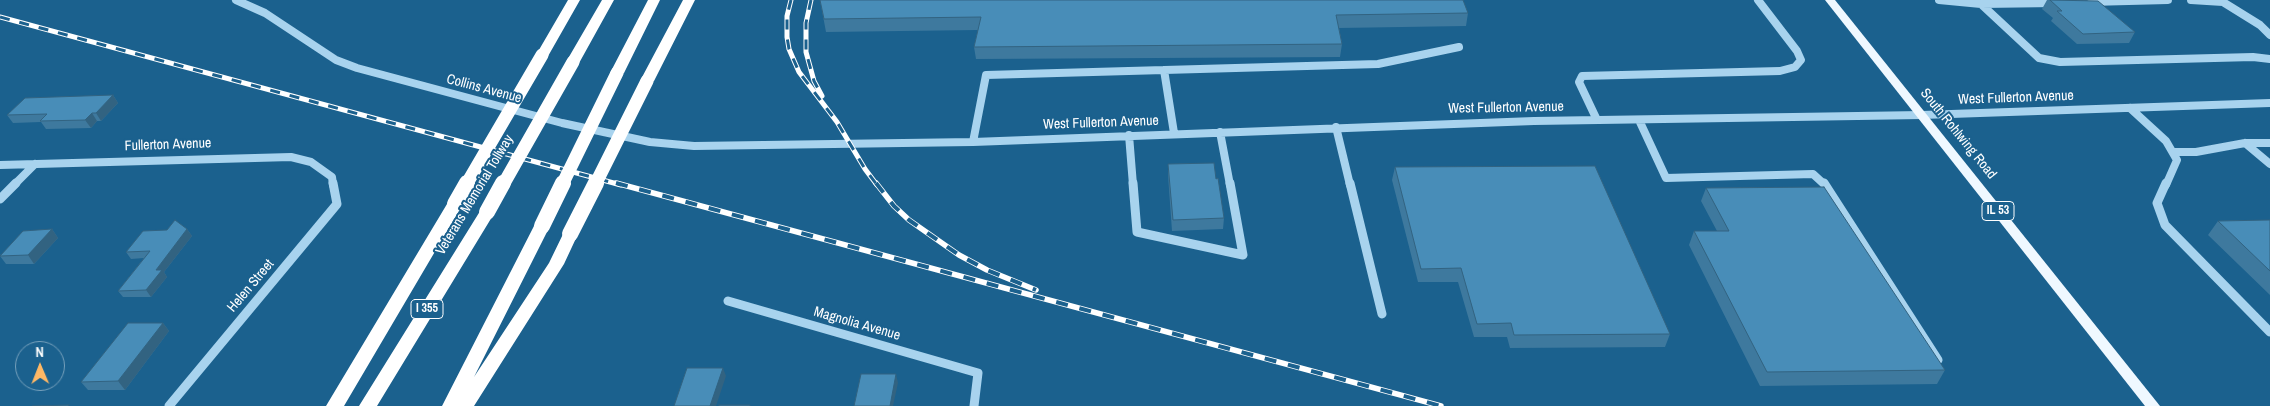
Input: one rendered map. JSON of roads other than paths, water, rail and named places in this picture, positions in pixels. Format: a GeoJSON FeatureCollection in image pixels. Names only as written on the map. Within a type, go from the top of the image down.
{"type":"FeatureCollection","features":[{"type":"Feature","properties":{"kind":"highway"},"geometry":{"type":"LineString","coordinates":[[335,406],[574,0]]}},
{"type":"Feature","properties":{"kind":"highway","name":"Veterans Memorial Tollway"},"geometry":{"type":"LineString","coordinates":[[368,406],[487,212],[608,0]]}},
{"type":"Feature","properties":{"kind":"highway"},"geometry":{"type":"LineString","coordinates":[[451,406],[654,0]]}},
{"type":"Feature","properties":{"kind":"highway"},"geometry":{"type":"LineString","coordinates":[[465,406],[556,264],[689,0]]}},
{"type":"Feature","properties":{"kind":"main road","name":"South Rohlwing Road"},"geometry":{"type":"LineString","coordinates":[[1830,0],[2153,406]]}},
{"type":"Feature","properties":{"kind":"street","name":"Collins Avenue"},"geometry":{"type":"LineString","coordinates":[[236,0],[265,13],[336,60],[357,68],[562,123],[650,142],[694,146],[744,147]]}},
{"type":"Feature","properties":{"kind":"street"},"geometry":{"type":"LineString","coordinates":[[1597,120],[1579,82],[1582,76],[1780,71],[1795,67],[1801,60],[1797,51],[1758,0]]}},
{"type":"Feature","properties":{"kind":"street"},"geometry":{"type":"LineString","coordinates":[[1939,0],[1982,4],[2069,3]]}},
{"type":"Feature","properties":{"kind":"street"},"geometry":{"type":"LineString","coordinates":[[2079,3],[2168,0]]}},
{"type":"Feature","properties":{"kind":"street"},"geometry":{"type":"LineString","coordinates":[[2191,0],[2223,2],[2260,25],[2270,35]]}},
{"type":"Feature","properties":{"kind":"street"},"geometry":{"type":"LineString","coordinates":[[1982,4],[2039,58],[2060,62],[2252,57],[2270,59]]}},
{"type":"Feature","properties":{"kind":"street"},"geometry":{"type":"LineString","coordinates":[[1164,70],[1174,134]]}},
{"type":"Feature","properties":{"kind":"street","name":"West Fullerton Avenue"},"geometry":{"type":"LineString","coordinates":[[744,147],[972,142],[1336,127],[1597,120],[1922,115],[2270,104]]}},
{"type":"Feature","properties":{"kind":"street"},"geometry":{"type":"LineString","coordinates":[[2130,108],[2166,141],[2177,160],[2157,203],[2165,225],[2270,332]]}},
{"type":"Feature","properties":{"kind":"street"},"geometry":{"type":"LineString","coordinates":[[1640,120],[1666,178],[1813,174],[1822,180],[1938,360]]}},
{"type":"Feature","properties":{"kind":"street"},"geometry":{"type":"LineString","coordinates":[[1336,127],[1382,314]]}},
{"type":"Feature","properties":{"kind":"street"},"geometry":{"type":"LineString","coordinates":[[1129,135],[1137,232],[1243,255],[1220,132]]}},
{"type":"Feature","properties":{"kind":"street"},"geometry":{"type":"LineString","coordinates":[[2173,152],[2196,152],[2245,143],[2270,143]]}},
{"type":"Feature","properties":{"kind":"street"},"geometry":{"type":"LineString","coordinates":[[2245,143],[2270,164]]}},
{"type":"Feature","properties":{"kind":"street","name":"Fullerton Avenue"},"geometry":{"type":"LineString","coordinates":[[0,165],[282,156],[311,162],[332,177]]}},
{"type":"Feature","properties":{"kind":"street"},"geometry":{"type":"LineString","coordinates":[[0,199],[35,164]]}},
{"type":"Feature","properties":{"kind":"street","name":"Helen Street"},"geometry":{"type":"LineString","coordinates":[[169,406],[337,204],[332,177]]}},
{"type":"Feature","properties":{"kind":"street","name":"Magnolia Avenue"},"geometry":{"type":"LineString","coordinates":[[728,301],[978,373],[974,406]]}},
{"type":"Feature","properties":{"kind":"lane"},"geometry":{"type":"LineString","coordinates":[[972,142],[986,75],[1378,64],[1459,47]]}},
{"type":"Feature","properties":{"kind":"railway"},"geometry":{"type":"LineString","coordinates":[[791,0],[787,16],[787,37],[789,49],[799,72],[837,122],[865,169],[877,185]]}},
{"type":"Feature","properties":{"kind":"railway"},"geometry":{"type":"LineString","coordinates":[[811,0],[806,23],[806,52],[814,81],[822,96]]}},
{"type":"Feature","properties":{"kind":"railway"},"geometry":{"type":"LineString","coordinates":[[0,17],[621,185]]}},
{"type":"Feature","properties":{"kind":"railway"},"geometry":{"type":"LineString","coordinates":[[616,183],[1441,406]]}},
{"type":"Feature","properties":{"kind":"railway"},"geometry":{"type":"LineString","coordinates":[[876,183],[894,206],[909,220],[959,255],[987,270],[1036,290]]}}]}
